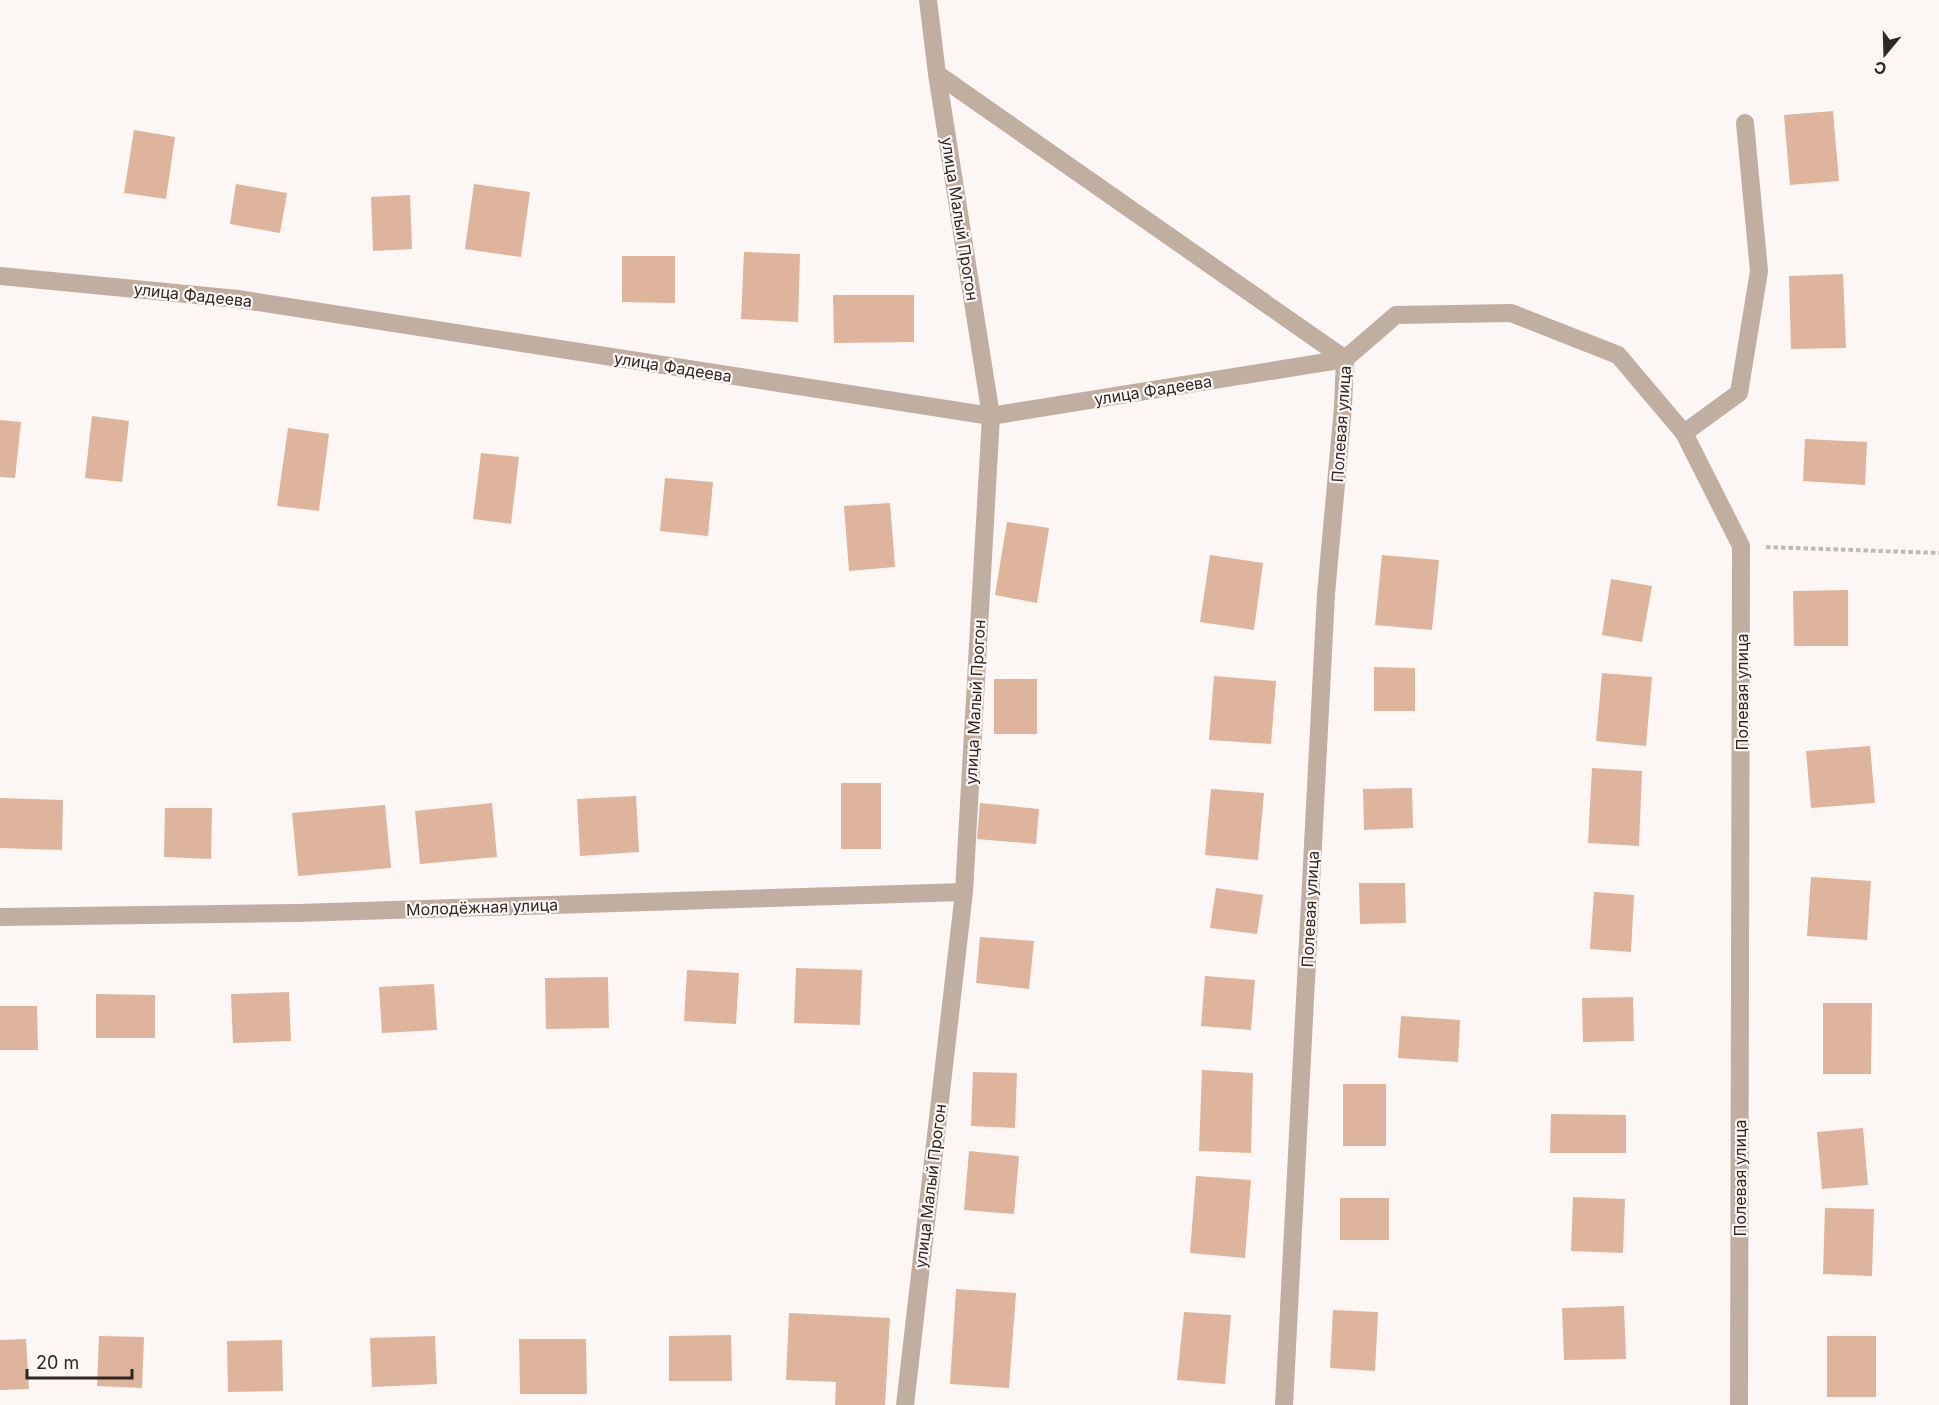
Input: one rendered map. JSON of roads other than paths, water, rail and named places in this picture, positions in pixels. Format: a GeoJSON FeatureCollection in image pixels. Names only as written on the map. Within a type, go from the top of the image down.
{"type":"FeatureCollection","features":[{"type":"Feature","properties":{"kind":"street","name":"улица Малый Прогон"},"geometry":{"type":"LineString","coordinates":[[905,1405],[964,892],[991,416],[937,74],[928,0]]}},
{"type":"Feature","properties":{"kind":"street"},"geometry":{"type":"LineString","coordinates":[[937,74],[1345,359]]}},
{"type":"Feature","properties":{"kind":"street"},"geometry":{"type":"LineString","coordinates":[[1684,433],[1738,393],[1759,271],[1745,123]]}},
{"type":"Feature","properties":{"kind":"street","name":"улица Фадеева"},"geometry":{"type":"LineString","coordinates":[[0,276],[238,299],[991,416],[1345,359]]}},
{"type":"Feature","properties":{"kind":"street","name":"Полевая улица"},"geometry":{"type":"LineString","coordinates":[[1284,1405],[1326,594],[1343,407],[1345,359],[1396,315],[1511,313],[1618,355],[1684,433],[1741,546],[1739,1405]]}},
{"type":"Feature","properties":{"kind":"street","name":"Молодёжная улица"},"geometry":{"type":"LineString","coordinates":[[0,917],[298,914],[964,892]]}}]}
